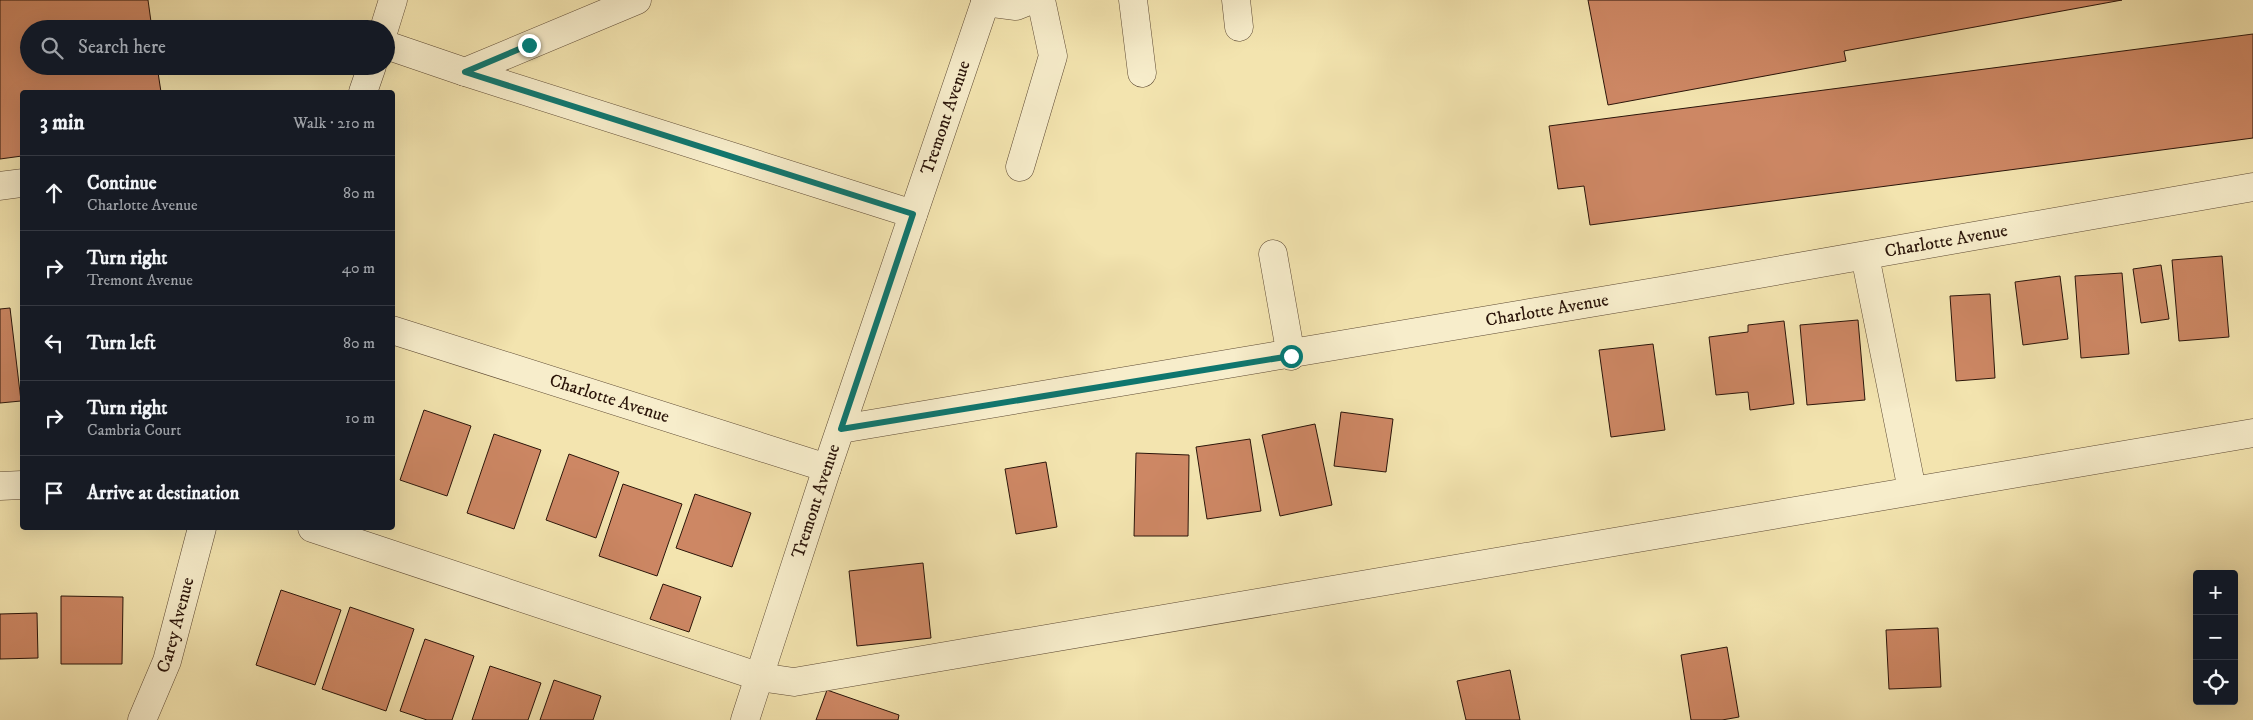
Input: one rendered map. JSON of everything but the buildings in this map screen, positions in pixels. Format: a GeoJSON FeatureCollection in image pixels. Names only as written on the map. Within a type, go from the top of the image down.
{"type":"FeatureCollection","features":[{"type":"Feature","properties":{"kind":"street"},"geometry":{"type":"LineString","coordinates":[[387,20],[393,0]]}},
{"type":"Feature","properties":{"kind":"street"},"geometry":{"type":"LineString","coordinates":[[465,72],[637,0]]}},
{"type":"Feature","properties":{"kind":"street"},"geometry":{"type":"LineString","coordinates":[[986,1],[1016,6],[1031,0]]}},
{"type":"Feature","properties":{"kind":"street"},"geometry":{"type":"LineString","coordinates":[[1020,167],[1053,56],[1041,0]]}},
{"type":"Feature","properties":{"kind":"street"},"geometry":{"type":"LineString","coordinates":[[1133,0],[1142,73]]}},
{"type":"Feature","properties":{"kind":"street"},"geometry":{"type":"LineString","coordinates":[[1236,0],[1239,27]]}},
{"type":"Feature","properties":{"kind":"street","name":"Tremont Avenue"},"geometry":{"type":"LineString","coordinates":[[745,720],[826,468],[841,429],[986,1]]}},
{"type":"Feature","properties":{"kind":"street"},"geometry":{"type":"LineString","coordinates":[[395,48],[913,214]]}},
{"type":"Feature","properties":{"kind":"street"},"geometry":{"type":"LineString","coordinates":[[364,90],[369,75]]}},
{"type":"Feature","properties":{"kind":"street"},"geometry":{"type":"LineString","coordinates":[[0,186],[20,183]]}},
{"type":"Feature","properties":{"kind":"street","name":"Charlotte Avenue"},"geometry":{"type":"LineString","coordinates":[[841,429],[1291,356],[1558,307],[1865,256],[2253,187]]}},
{"type":"Feature","properties":{"kind":"street"},"geometry":{"type":"LineString","coordinates":[[1273,254],[1291,356]]}},
{"type":"Feature","properties":{"kind":"street"},"geometry":{"type":"LineString","coordinates":[[1865,256],[1912,490]]}},
{"type":"Feature","properties":{"kind":"street","name":"Charlotte Avenue"},"geometry":{"type":"LineString","coordinates":[[395,331],[826,468]]}},
{"type":"Feature","properties":{"kind":"street"},"geometry":{"type":"LineString","coordinates":[[318,530],[760,677],[794,682],[2253,433]]}},
{"type":"Feature","properties":{"kind":"street"},"geometry":{"type":"LineString","coordinates":[[0,486],[20,485]]}},
{"type":"Feature","properties":{"kind":"street","name":"Carey Avenue"},"geometry":{"type":"LineString","coordinates":[[142,720],[167,661],[201,530]]}},
{"type":"Feature","properties":{"kind":"route"},"geometry":{"type":"LineString","coordinates":[[529,45],[465,72],[913,214],[841,429],[1291,356]]}}]}
